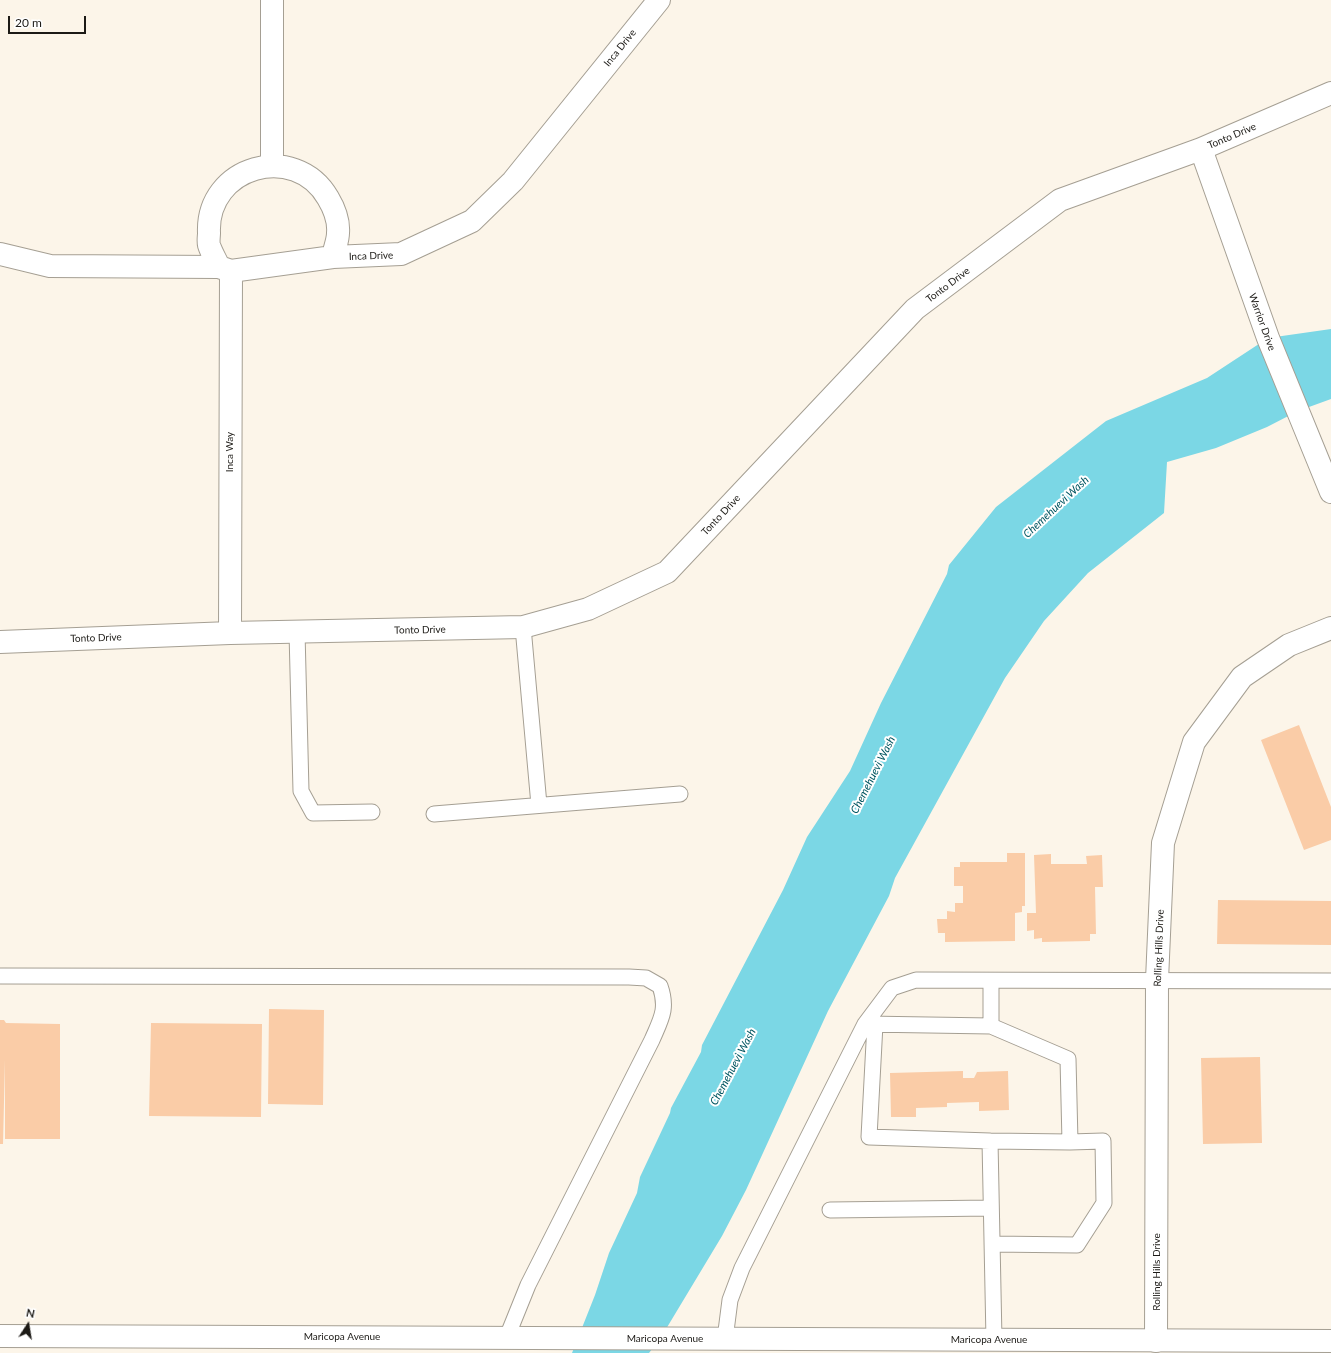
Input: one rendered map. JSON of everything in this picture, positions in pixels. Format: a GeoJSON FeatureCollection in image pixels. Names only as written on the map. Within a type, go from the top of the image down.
{"type":"FeatureCollection","features":[{"type":"Feature","properties":{"kind":"street"},"geometry":{"type":"LineString","coordinates":[[272,0],[272,166]]}},
{"type":"Feature","properties":{"kind":"street","name":"Inca Drive"},"geometry":{"type":"LineString","coordinates":[[0,254],[50,266],[225,269],[333,257],[401,254],[472,222],[513,181],[659,0]]}},
{"type":"Feature","properties":{"kind":"street","name":"Tonto Drive"},"geometry":{"type":"LineString","coordinates":[[0,642],[230,633],[523,627],[588,609],[667,572],[915,309],[1060,200],[1201,149],[1331,93]]}},
{"type":"Feature","properties":{"kind":"street","name":"Warrior Drive"},"geometry":{"type":"LineString","coordinates":[[1201,149],[1268,338],[1331,492]]}},
{"type":"Feature","properties":{"kind":"street"},"geometry":{"type":"LineString","coordinates":[[225,269],[209,245],[208,220],[217,197],[233,179],[255,168],[279,165],[303,173],[322,188],[334,209],[338,233],[333,257]]}},
{"type":"Feature","properties":{"kind":"street","name":"Inca Way"},"geometry":{"type":"LineString","coordinates":[[225,269],[230,633]]}},
{"type":"Feature","properties":{"kind":"street","name":"Rolling Hills Drive"},"geometry":{"type":"LineString","coordinates":[[1156,1341],[1157,980],[1163,843],[1194,742],[1242,677],[1289,645],[1331,628]]}},
{"type":"Feature","properties":{"kind":"street","name":"Maricopa Avenue"},"geometry":{"type":"LineString","coordinates":[[0,1336],[1331,1341]]}},
{"type":"Feature","properties":{"kind":"lane"},"geometry":{"type":"LineString","coordinates":[[523,627],[540,806]]}},
{"type":"Feature","properties":{"kind":"lane"},"geometry":{"type":"LineString","coordinates":[[298,632],[301,791],[313,813],[372,812]]}},
{"type":"Feature","properties":{"kind":"lane"},"geometry":{"type":"LineString","coordinates":[[434,814],[680,794]]}},
{"type":"Feature","properties":{"kind":"lane"},"geometry":{"type":"LineString","coordinates":[[0,976],[629,977],[646,978],[660,986],[664,998],[664,1010],[652,1040],[528,1285],[507,1337]]}},
{"type":"Feature","properties":{"kind":"lane"},"geometry":{"type":"LineString","coordinates":[[725,1339],[730,1300],[742,1268],[870,1024],[892,988],[916,980],[1331,981]]}},
{"type":"Feature","properties":{"kind":"lane"},"geometry":{"type":"LineString","coordinates":[[991,981],[991,1026]]}},
{"type":"Feature","properties":{"kind":"lane"},"geometry":{"type":"LineString","coordinates":[[870,1024],[991,1026],[1068,1059],[1070,1142]]}},
{"type":"Feature","properties":{"kind":"lane"},"geometry":{"type":"LineString","coordinates":[[870,1024],[869,1137],[990,1141],[1103,1141],[1104,1203],[1077,1245],[992,1244]]}},
{"type":"Feature","properties":{"kind":"lane"},"geometry":{"type":"LineString","coordinates":[[990,1141],[994,1340]]}},
{"type":"Feature","properties":{"kind":"lane"},"geometry":{"type":"LineString","coordinates":[[830,1210],[992,1208]]}},
{"type":"Feature","properties":{"kind":"water","name":"Chemehuevi Wash"},"geometry":{"type":"Polygon","coordinates":[[[1331,329],[1331,399],[1298,411],[1267,427],[1216,448],[1167,462],[1164,513],[1088,573],[1044,621],[1005,678],[895,878],[889,896],[828,1011],[746,1190],[722,1236],[660,1339],[649,1353],[572,1353],[595,1295],[609,1253],[637,1193],[640,1177],[671,1108],[701,1052],[702,1045],[783,890],[807,837],[850,771],[881,703],[947,574],[949,565],[996,507],[1106,421],[1207,378],[1268,338],[1331,329]]]}},
{"type":"Feature","properties":{"kind":"building"},"geometry":{"type":"Polygon","coordinates":[[[1299,725],[1331,807],[1331,840],[1304,850],[1261,740],[1299,725]]]}},
{"type":"Feature","properties":{"kind":"building"},"geometry":{"type":"Polygon","coordinates":[[[1007,853],[1025,853],[1025,906],[1022,906],[1022,912],[1015,913],[1015,941],[945,942],[945,933],[938,933],[937,919],[947,919],[947,911],[955,912],[955,903],[963,903],[963,886],[954,886],[954,867],[960,867],[960,862],[1007,862],[1007,853]]]}},
{"type":"Feature","properties":{"kind":"building"},"geometry":{"type":"Polygon","coordinates":[[[1051,854],[1051,864],[1087,864],[1086,856],[1102,855],[1103,887],[1095,887],[1096,934],[1090,934],[1090,941],[1042,942],[1042,938],[1034,939],[1034,930],[1027,931],[1027,913],[1036,913],[1034,855],[1051,854]]]}},
{"type":"Feature","properties":{"kind":"building"},"geometry":{"type":"Polygon","coordinates":[[[1218,900],[1331,901],[1331,945],[1217,944],[1218,900]]]}},
{"type":"Feature","properties":{"kind":"building"},"geometry":{"type":"Polygon","coordinates":[[[269,1009],[324,1010],[323,1105],[268,1104],[269,1009]]]}},
{"type":"Feature","properties":{"kind":"building"},"geometry":{"type":"Polygon","coordinates":[[[0,1020],[4,1020],[6,1023],[60,1024],[60,1139],[5,1139],[5,1060],[3,1144],[0,1144],[0,1020]]]}},
{"type":"Feature","properties":{"kind":"building"},"geometry":{"type":"Polygon","coordinates":[[[151,1023],[262,1024],[261,1117],[149,1116],[151,1023]]]}},
{"type":"Feature","properties":{"kind":"building"},"geometry":{"type":"Polygon","coordinates":[[[1260,1057],[1262,1143],[1203,1144],[1201,1058],[1260,1057]]]}},
{"type":"Feature","properties":{"kind":"building"},"geometry":{"type":"Polygon","coordinates":[[[963,1071],[963,1078],[974,1078],[977,1072],[1008,1071],[1009,1110],[979,1111],[979,1102],[947,1103],[947,1107],[916,1108],[916,1117],[891,1117],[890,1073],[963,1071]]]}}]}
